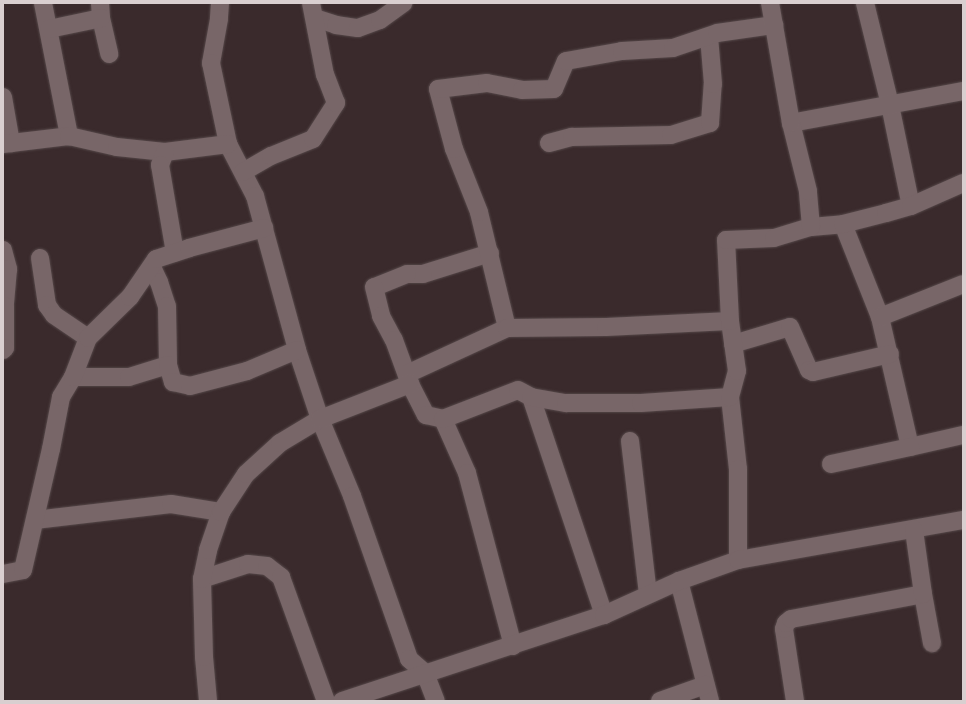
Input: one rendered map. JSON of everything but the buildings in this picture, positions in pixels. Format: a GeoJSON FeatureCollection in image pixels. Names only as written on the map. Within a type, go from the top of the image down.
{"type":"FeatureCollection","features":[{"type":"Feature","properties":{"kind":"street"},"geometry":{"type":"LineString","coordinates":[[43,3],[69,136]]}},
{"type":"Feature","properties":{"kind":"street"},"geometry":{"type":"LineString","coordinates":[[220,3],[219,20],[211,63],[228,144],[255,196],[297,350],[320,419],[352,496],[409,659],[425,673],[436,701]]}},
{"type":"Feature","properties":{"kind":"street"},"geometry":{"type":"LineString","coordinates":[[313,10],[336,25],[358,28],[380,20],[403,3]]}},
{"type":"Feature","properties":{"kind":"street"},"geometry":{"type":"LineString","coordinates":[[770,3],[790,123],[808,191],[810,227]]}},
{"type":"Feature","properties":{"kind":"street"},"geometry":{"type":"LineString","coordinates":[[868,4],[911,206]]}},
{"type":"Feature","properties":{"kind":"street"},"geometry":{"type":"LineString","coordinates":[[49,29],[100,10],[109,54]]}},
{"type":"Feature","properties":{"kind":"street"},"geometry":{"type":"LineString","coordinates":[[243,172],[271,156],[313,139],[336,103],[325,75],[313,10]]}},
{"type":"Feature","properties":{"kind":"street"},"geometry":{"type":"LineString","coordinates":[[507,328],[479,212],[454,149],[438,89],[487,83],[522,90],[554,89],[566,61],[622,51],[673,48],[709,36],[774,25]]}},
{"type":"Feature","properties":{"kind":"street"},"geometry":{"type":"LineString","coordinates":[[549,143],[572,137],[671,135],[710,122],[713,84],[709,36]]}},
{"type":"Feature","properties":{"kind":"street"},"geometry":{"type":"LineString","coordinates":[[790,123],[963,91]]}},
{"type":"Feature","properties":{"kind":"street"},"geometry":{"type":"LineString","coordinates":[[3,97],[7,143],[69,136],[117,147],[165,152],[228,144]]}},
{"type":"Feature","properties":{"kind":"street"},"geometry":{"type":"LineString","coordinates":[[165,152],[160,165],[175,253]]}},
{"type":"Feature","properties":{"kind":"street"},"geometry":{"type":"LineString","coordinates":[[738,560],[738,468],[730,397],[737,371],[730,322],[726,240],[774,238],[810,227],[843,224],[911,206],[963,184]]}},
{"type":"Feature","properties":{"kind":"street"},"geometry":{"type":"LineString","coordinates":[[843,224],[880,317],[890,354],[910,447]]}},
{"type":"Feature","properties":{"kind":"street"},"geometry":{"type":"LineString","coordinates":[[3,574],[23,570],[35,520],[60,397],[73,377],[88,338],[130,297],[156,260],[175,253],[264,228]]}},
{"type":"Feature","properties":{"kind":"street"},"geometry":{"type":"LineString","coordinates":[[3,250],[8,269],[3,350]]}},
{"type":"Feature","properties":{"kind":"street"},"geometry":{"type":"LineString","coordinates":[[490,253],[423,274],[407,274],[374,287],[381,316],[394,340],[409,379],[426,415],[443,419],[518,390],[531,397],[574,403],[641,403],[730,397]]}},
{"type":"Feature","properties":{"kind":"street"},"geometry":{"type":"LineString","coordinates":[[40,258],[47,305],[54,315],[88,338]]}},
{"type":"Feature","properties":{"kind":"street"},"geometry":{"type":"LineString","coordinates":[[152,267],[159,282],[166,306],[168,365],[172,382],[190,386],[248,371],[297,350]]}},
{"type":"Feature","properties":{"kind":"street"},"geometry":{"type":"LineString","coordinates":[[880,317],[963,284]]}},
{"type":"Feature","properties":{"kind":"street"},"geometry":{"type":"LineString","coordinates":[[208,701],[204,657],[202,579],[208,550],[221,512],[246,474],[280,443],[320,419],[409,379],[507,328],[599,327],[730,322]]}},
{"type":"Feature","properties":{"kind":"street"},"geometry":{"type":"LineString","coordinates":[[733,344],[790,328],[808,370],[813,372],[890,354]]}},
{"type":"Feature","properties":{"kind":"street"},"geometry":{"type":"LineString","coordinates":[[73,377],[129,377],[168,365]]}},
{"type":"Feature","properties":{"kind":"street"},"geometry":{"type":"LineString","coordinates":[[531,397],[604,615]]}},
{"type":"Feature","properties":{"kind":"street"},"geometry":{"type":"LineString","coordinates":[[443,419],[467,473],[513,646]]}},
{"type":"Feature","properties":{"kind":"street"},"geometry":{"type":"LineString","coordinates":[[831,464],[963,435]]}},
{"type":"Feature","properties":{"kind":"street"},"geometry":{"type":"LineString","coordinates":[[630,441],[648,594]]}},
{"type":"Feature","properties":{"kind":"street"},"geometry":{"type":"LineString","coordinates":[[35,520],[171,504],[221,512]]}},
{"type":"Feature","properties":{"kind":"street"},"geometry":{"type":"LineString","coordinates":[[342,701],[604,615],[679,581],[738,560],[853,538],[914,530],[963,520]]}},
{"type":"Feature","properties":{"kind":"street"},"geometry":{"type":"LineString","coordinates":[[914,530],[932,643]]}},
{"type":"Feature","properties":{"kind":"street"},"geometry":{"type":"LineString","coordinates":[[202,579],[248,564],[267,566],[281,577],[326,701]]}},
{"type":"Feature","properties":{"kind":"street"},"geometry":{"type":"LineString","coordinates":[[660,701],[707,693],[679,581]]}},
{"type":"Feature","properties":{"kind":"street"},"geometry":{"type":"LineString","coordinates":[[795,701],[784,629],[786,622],[791,619],[923,594]]}}]}
